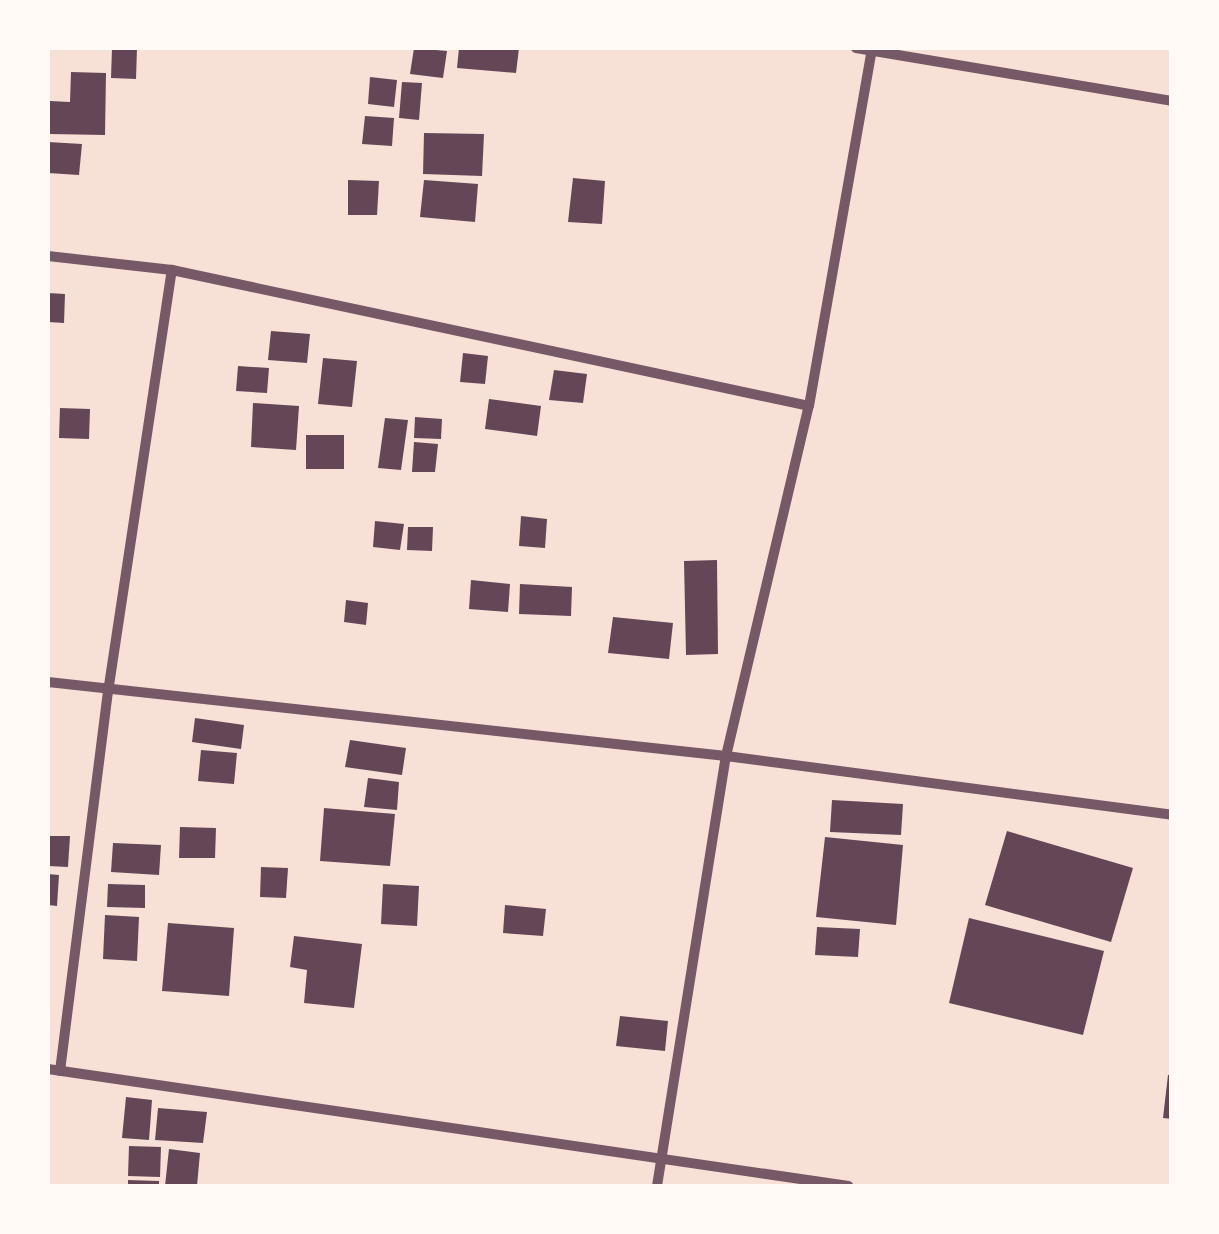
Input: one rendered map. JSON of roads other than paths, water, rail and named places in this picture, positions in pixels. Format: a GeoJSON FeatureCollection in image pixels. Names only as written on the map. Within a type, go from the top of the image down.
{"type":"FeatureCollection","features":[{"type":"Feature","properties":{"kind":"street"},"geometry":{"type":"LineString","coordinates":[[856,48],[1172,100]]}},
{"type":"Feature","properties":{"kind":"street"},"geometry":{"type":"LineString","coordinates":[[657,1186],[726,756],[809,406],[872,49]]}},
{"type":"Feature","properties":{"kind":"street"},"geometry":{"type":"LineString","coordinates":[[48,256],[172,270],[809,406]]}},
{"type":"Feature","properties":{"kind":"street"},"geometry":{"type":"LineString","coordinates":[[172,270],[54,1070],[660,1162],[848,1186]]}},
{"type":"Feature","properties":{"kind":"street"},"geometry":{"type":"LineString","coordinates":[[48,682],[108,692],[726,756],[1172,814]]}}]}
